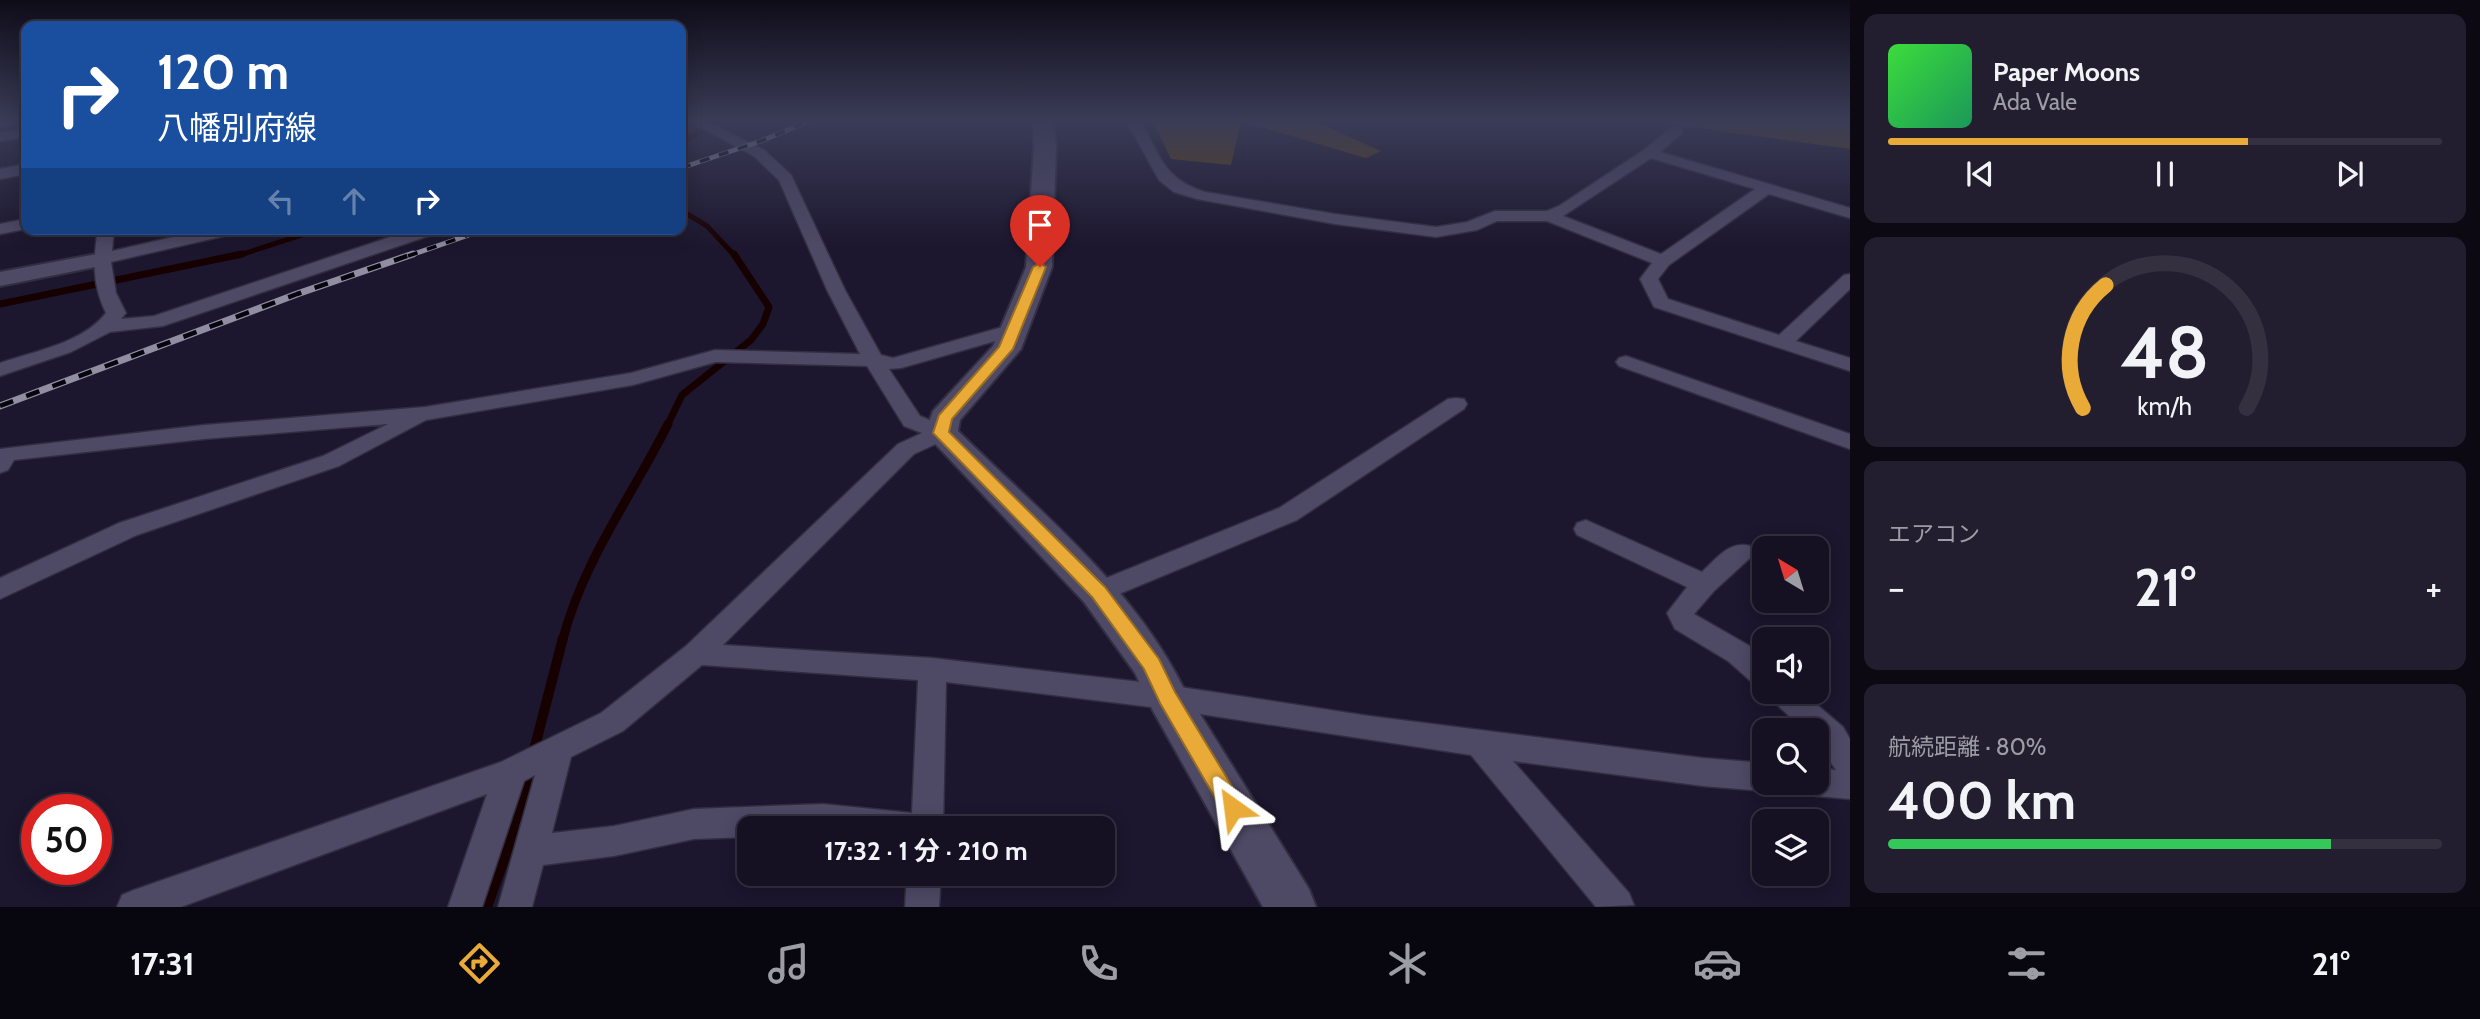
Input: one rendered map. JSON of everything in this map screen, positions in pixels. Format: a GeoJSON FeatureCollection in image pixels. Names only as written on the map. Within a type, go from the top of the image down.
{"type":"FeatureCollection","features":[{"type":"Feature","properties":{"kind":"main road"},"geometry":{"type":"LineString","coordinates":[[1044,162],[1040,267],[1006,349],[944,418],[941,433],[1098,592],[1152,664],[1167,697],[1291,907]]}},
{"type":"Feature","properties":{"kind":"street"},"geometry":{"type":"LineString","coordinates":[[768,162],[786,178],[836,290],[873,360],[912,421],[941,433]]}},
{"type":"Feature","properties":{"kind":"street"},"geometry":{"type":"LineString","coordinates":[[1156,162],[1164,177],[1180,189],[1203,196],[1335,219],[1436,232],[1471,226],[1495,216],[1549,216],[1663,261]]}},
{"type":"Feature","properties":{"kind":"street"},"geometry":{"type":"LineString","coordinates":[[1549,216],[1565,209],[1635,162]]}},
{"type":"Feature","properties":{"kind":"street"},"geometry":{"type":"LineString","coordinates":[[1681,162],[1850,214]]}},
{"type":"Feature","properties":{"kind":"street"},"geometry":{"type":"LineString","coordinates":[[1,177],[21,171]]}},
{"type":"Feature","properties":{"kind":"street"},"geometry":{"type":"LineString","coordinates":[[1768,188],[1663,261],[1649,279],[1661,303],[1850,365]]}},
{"type":"Feature","properties":{"kind":"street"},"geometry":{"type":"LineString","coordinates":[[0,229],[21,225]]}},
{"type":"Feature","properties":{"kind":"street"},"geometry":{"type":"LineString","coordinates":[[0,370],[95,335],[108,326],[116,313],[107,298],[101,267],[105,235]]}},
{"type":"Feature","properties":{"kind":"street"},"geometry":{"type":"LineString","coordinates":[[0,279],[101,267],[210,235]]}},
{"type":"Feature","properties":{"kind":"street"},"geometry":{"type":"LineString","coordinates":[[108,326],[156,322],[412,235]]}},
{"type":"Feature","properties":{"kind":"street"},"geometry":{"type":"LineString","coordinates":[[1782,342],[1850,279]]}},
{"type":"Feature","properties":{"kind":"street"},"geometry":{"type":"LineString","coordinates":[[2,458],[204,432],[425,414],[633,379],[715,356],[873,360],[894,364],[1013,330]]}},
{"type":"Feature","properties":{"kind":"street"},"geometry":{"type":"LineString","coordinates":[[1626,362],[1850,442]]}},
{"type":"Feature","properties":{"kind":"street"},"geometry":{"type":"LineString","coordinates":[[1098,592],[1288,514],[1456,404]]}},
{"type":"Feature","properties":{"kind":"street"},"geometry":{"type":"LineString","coordinates":[[0,589],[128,529],[331,461],[425,414]]}},
{"type":"Feature","properties":{"kind":"street"},"geometry":{"type":"LineString","coordinates":[[134,907],[511,772],[612,722],[696,654],[906,449],[941,433]]}},
{"type":"Feature","properties":{"kind":"street"},"geometry":{"type":"LineString","coordinates":[[1586,530],[1705,584]]}},
{"type":"Feature","properties":{"kind":"street"},"geometry":{"type":"LineString","coordinates":[[1741,552],[1705,584],[1680,613],[1685,622],[1738,653],[1752,665]]}},
{"type":"Feature","properties":{"kind":"street"},"geometry":{"type":"LineString","coordinates":[[696,654],[932,669],[1167,697],[1479,743],[1752,777]]}},
{"type":"Feature","properties":{"kind":"street"},"geometry":{"type":"LineString","coordinates":[[928,816],[932,742],[932,669]]}},
{"type":"Feature","properties":{"kind":"street"},"geometry":{"type":"LineString","coordinates":[[1796,704],[1832,736],[1850,766]]}},
{"type":"Feature","properties":{"kind":"street"},"geometry":{"type":"LineString","coordinates":[[1479,743],[1617,905]]}},
{"type":"Feature","properties":{"kind":"street"},"geometry":{"type":"LineString","coordinates":[[515,907],[558,749]]}},
{"type":"Feature","properties":{"kind":"street"},"geometry":{"type":"LineString","coordinates":[[466,907],[511,772]]}},
{"type":"Feature","properties":{"kind":"street"},"geometry":{"type":"LineString","coordinates":[[1829,783],[1850,785]]}},
{"type":"Feature","properties":{"kind":"street"},"geometry":{"type":"LineString","coordinates":[[532,851],[614,841],[694,824],[737,822]]}},
{"type":"Feature","properties":{"kind":"street"},"geometry":{"type":"LineString","coordinates":[[922,907],[923,886]]}},
{"type":"Feature","properties":{"kind":"shaded area"},"geometry":{"type":"Polygon","coordinates":[[[1204,162],[1232,162],[1231,165],[1204,162]]]}},
{"type":"Feature","properties":{"kind":"waterway"},"geometry":{"type":"LineString","coordinates":[[686,213],[707,226],[735,256]]}},
{"type":"Feature","properties":{"kind":"waterway"},"geometry":{"type":"LineString","coordinates":[[237,256],[302,235]]}},
{"type":"Feature","properties":{"kind":"waterway"},"geometry":{"type":"LineString","coordinates":[[0,304],[242,254]]}},
{"type":"Feature","properties":{"kind":"waterway"},"geometry":{"type":"LineString","coordinates":[[668,425],[682,395],[751,340],[763,324],[769,307],[734,254]]}},
{"type":"Feature","properties":{"kind":"waterway"},"geometry":{"type":"LineString","coordinates":[[563,639],[572,610],[596,556],[668,425]]}},
{"type":"Feature","properties":{"kind":"waterway"},"geometry":{"type":"LineString","coordinates":[[533,754],[563,638]]}},
{"type":"Feature","properties":{"kind":"waterway"},"geometry":{"type":"LineString","coordinates":[[487,907],[506,854],[530,771]]}},
{"type":"Feature","properties":{"kind":"railway"},"geometry":{"type":"LineString","coordinates":[[686,166],[698,162]]}},
{"type":"Feature","properties":{"kind":"railway"},"geometry":{"type":"LineString","coordinates":[[408,256],[469,235]]}},
{"type":"Feature","properties":{"kind":"railway"},"geometry":{"type":"LineString","coordinates":[[0,406],[297,294],[413,254]]}},
{"type":"Feature","properties":{"kind":"route"},"geometry":{"type":"LineString","coordinates":[[1040,267],[1006,349],[944,418],[941,433],[1098,592],[1152,664],[1167,697],[1233,808]]}}]}
